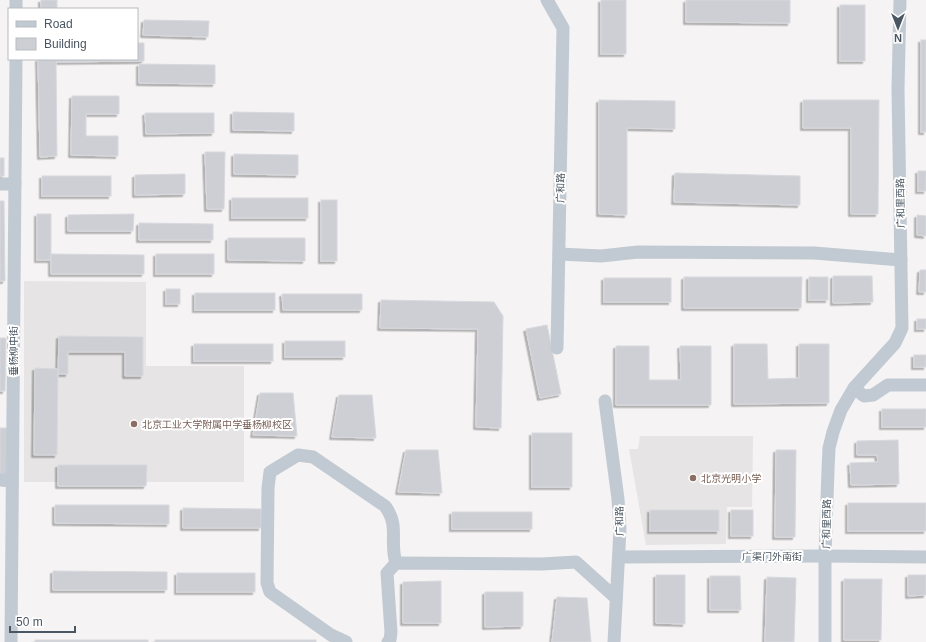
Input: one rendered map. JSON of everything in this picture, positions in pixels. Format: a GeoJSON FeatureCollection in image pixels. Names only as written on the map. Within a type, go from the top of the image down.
{"type":"FeatureCollection","features":[{"type":"Feature","properties":{"kind":"street","name":"广和路"},"geometry":{"type":"LineString","coordinates":[[547,0],[563,28],[557,348]]}},
{"type":"Feature","properties":{"kind":"street","name":"广和里西路"},"geometry":{"type":"LineString","coordinates":[[826,642],[826,556],[829,448],[840,410],[854,388],[895,343],[902,328],[898,89],[900,0]]}},
{"type":"Feature","properties":{"kind":"street","name":"垂杨柳中街"},"geometry":{"type":"LineString","coordinates":[[11,642],[6,610],[6,481],[15,184],[16,60]]}},
{"type":"Feature","properties":{"kind":"street"},"geometry":{"type":"LineString","coordinates":[[0,184],[15,184]]}},
{"type":"Feature","properties":{"kind":"street"},"geometry":{"type":"LineString","coordinates":[[559,254],[601,256],[638,252],[814,253],[901,260]]}},
{"type":"Feature","properties":{"kind":"street"},"geometry":{"type":"LineString","coordinates":[[854,388],[864,396],[873,396],[888,385],[926,385]]}},
{"type":"Feature","properties":{"kind":"street","name":"广和路"},"geometry":{"type":"LineString","coordinates":[[605,401],[618,499],[620,529],[614,642]]}},
{"type":"Feature","properties":{"kind":"street"},"geometry":{"type":"LineString","coordinates":[[346,642],[331,635],[270,592],[267,583],[268,488],[270,472],[298,455],[313,457],[385,506],[391,513],[393,521],[393,555],[396,563]]}},
{"type":"Feature","properties":{"kind":"street","name":"广渠门外南街"},"geometry":{"type":"LineString","coordinates":[[619,557],[926,557]]}},
{"type":"Feature","properties":{"kind":"street"},"geometry":{"type":"LineString","coordinates":[[388,642],[390,640],[391,632],[387,573],[396,563],[542,564],[576,562],[616,598]]}},
{"type":"Feature","properties":{"kind":"shaded area","name":"北京工业大学附属中学垂杨柳校区"},"geometry":{"type":"Polygon","coordinates":[[[24,281],[146,282],[146,366],[244,366],[244,482],[24,482],[24,281]]]}},
{"type":"Feature","properties":{"kind":"shaded area","name":"北京光明小学"},"geometry":{"type":"Polygon","coordinates":[[[640,436],[753,436],[752,507],[727,507],[726,544],[646,545],[629,449],[638,449],[640,436]]]}},
{"type":"Feature","properties":{"kind":"building"},"geometry":{"type":"Polygon","coordinates":[[[41,0],[57,0],[57,8],[41,8],[41,0]]]}},
{"type":"Feature","properties":{"kind":"building"},"geometry":{"type":"Polygon","coordinates":[[[601,0],[626,0],[626,54],[601,54],[601,0]]]}},
{"type":"Feature","properties":{"kind":"building"},"geometry":{"type":"Polygon","coordinates":[[[686,0],[790,0],[790,23],[686,22],[686,0]]]}},
{"type":"Feature","properties":{"kind":"building"},"geometry":{"type":"Polygon","coordinates":[[[840,5],[865,5],[865,61],[840,61],[840,5]]]}},
{"type":"Feature","properties":{"kind":"building"},"geometry":{"type":"Polygon","coordinates":[[[144,20],[209,21],[208,37],[143,35],[144,20]]]}},
{"type":"Feature","properties":{"kind":"building"},"geometry":{"type":"Polygon","coordinates":[[[921,40],[926,40],[926,132],[921,132],[921,40]]]}},
{"type":"Feature","properties":{"kind":"building"},"geometry":{"type":"Polygon","coordinates":[[[138,43],[144,43],[144,61],[56,62],[57,156],[40,157],[38,60],[138,60],[138,43]]]}},
{"type":"Feature","properties":{"kind":"building"},"geometry":{"type":"Polygon","coordinates":[[[139,64],[215,65],[215,84],[139,83],[139,64]]]}},
{"type":"Feature","properties":{"kind":"building"},"geometry":{"type":"Polygon","coordinates":[[[72,96],[119,96],[119,114],[86,114],[86,136],[118,136],[118,156],[71,155],[72,96]]]}},
{"type":"Feature","properties":{"kind":"building"},"geometry":{"type":"Polygon","coordinates":[[[599,100],[675,101],[675,129],[627,128],[627,215],[599,214],[599,100]]]}},
{"type":"Feature","properties":{"kind":"building"},"geometry":{"type":"Polygon","coordinates":[[[803,100],[879,100],[878,214],[851,214],[851,128],[803,128],[803,100]]]}},
{"type":"Feature","properties":{"kind":"building"},"geometry":{"type":"Polygon","coordinates":[[[233,112],[294,113],[294,131],[233,130],[233,112]]]}},
{"type":"Feature","properties":{"kind":"building"},"geometry":{"type":"Polygon","coordinates":[[[145,113],[214,113],[214,133],[146,134],[145,113]]]}},
{"type":"Feature","properties":{"kind":"building"},"geometry":{"type":"Polygon","coordinates":[[[205,152],[225,152],[224,209],[207,209],[205,152]]]}},
{"type":"Feature","properties":{"kind":"building"},"geometry":{"type":"Polygon","coordinates":[[[234,154],[298,155],[298,175],[234,174],[234,154]]]}},
{"type":"Feature","properties":{"kind":"building"},"geometry":{"type":"Polygon","coordinates":[[[0,158],[4,158],[4,176],[0,176],[0,158]]]}},
{"type":"Feature","properties":{"kind":"building"},"geometry":{"type":"Polygon","coordinates":[[[918,171],[926,171],[926,191],[918,191],[918,171]]]}},
{"type":"Feature","properties":{"kind":"building"},"geometry":{"type":"Polygon","coordinates":[[[675,173],[800,176],[800,205],[674,202],[675,173]]]}},
{"type":"Feature","properties":{"kind":"building"},"geometry":{"type":"Polygon","coordinates":[[[185,174],[185,194],[135,195],[135,175],[185,174]]]}},
{"type":"Feature","properties":{"kind":"building"},"geometry":{"type":"Polygon","coordinates":[[[42,176],[111,176],[111,196],[42,196],[42,176]]]}},
{"type":"Feature","properties":{"kind":"building"},"geometry":{"type":"Polygon","coordinates":[[[232,198],[308,198],[308,218],[232,218],[232,198]]]}},
{"type":"Feature","properties":{"kind":"building"},"geometry":{"type":"Polygon","coordinates":[[[321,200],[337,200],[337,261],[321,261],[321,200]]]}},
{"type":"Feature","properties":{"kind":"building"},"geometry":{"type":"Polygon","coordinates":[[[0,201],[4,201],[5,281],[0,281],[0,201]]]}},
{"type":"Feature","properties":{"kind":"building"},"geometry":{"type":"Polygon","coordinates":[[[37,214],[51,214],[51,260],[37,260],[37,214]]]}},
{"type":"Feature","properties":{"kind":"building"},"geometry":{"type":"Polygon","coordinates":[[[134,214],[133,231],[68,231],[68,215],[134,214]]]}},
{"type":"Feature","properties":{"kind":"building"},"geometry":{"type":"Polygon","coordinates":[[[917,215],[926,216],[926,236],[917,235],[917,215]]]}},
{"type":"Feature","properties":{"kind":"building"},"geometry":{"type":"Polygon","coordinates":[[[139,223],[213,224],[213,240],[139,240],[139,223]]]}},
{"type":"Feature","properties":{"kind":"building"},"geometry":{"type":"Polygon","coordinates":[[[228,238],[305,238],[305,261],[228,260],[228,238]]]}},
{"type":"Feature","properties":{"kind":"building"},"geometry":{"type":"Polygon","coordinates":[[[51,254],[144,255],[144,274],[51,274],[51,254]]]}},
{"type":"Feature","properties":{"kind":"building"},"geometry":{"type":"Polygon","coordinates":[[[156,254],[214,254],[214,274],[156,274],[156,254]]]}},
{"type":"Feature","properties":{"kind":"building"},"geometry":{"type":"Polygon","coordinates":[[[920,270],[926,270],[926,292],[919,292],[920,270]]]}},
{"type":"Feature","properties":{"kind":"building"},"geometry":{"type":"Polygon","coordinates":[[[833,276],[872,276],[873,302],[833,303],[833,276]]]}},
{"type":"Feature","properties":{"kind":"building"},"geometry":{"type":"Polygon","coordinates":[[[684,277],[802,277],[801,308],[684,308],[684,277]]]}},
{"type":"Feature","properties":{"kind":"building"},"geometry":{"type":"Polygon","coordinates":[[[809,277],[828,277],[828,300],[809,300],[809,277]]]}},
{"type":"Feature","properties":{"kind":"building"},"geometry":{"type":"Polygon","coordinates":[[[604,278],[671,278],[671,302],[604,302],[604,278]]]}},
{"type":"Feature","properties":{"kind":"building"},"geometry":{"type":"Polygon","coordinates":[[[166,289],[180,289],[180,304],[166,304],[166,289]]]}},
{"type":"Feature","properties":{"kind":"building"},"geometry":{"type":"Polygon","coordinates":[[[195,293],[275,293],[275,310],[195,310],[195,293]]]}},
{"type":"Feature","properties":{"kind":"building"},"geometry":{"type":"Polygon","coordinates":[[[282,294],[362,294],[362,310],[283,310],[282,294]]]}},
{"type":"Feature","properties":{"kind":"building"},"geometry":{"type":"Polygon","coordinates":[[[381,300],[494,302],[503,316],[501,428],[476,427],[478,329],[380,328],[381,300]]]}},
{"type":"Feature","properties":{"kind":"building"},"geometry":{"type":"Polygon","coordinates":[[[917,319],[926,319],[926,329],[917,329],[917,319]]]}},
{"type":"Feature","properties":{"kind":"building"},"geometry":{"type":"Polygon","coordinates":[[[547,325],[561,394],[540,398],[526,329],[547,325]]]}},
{"type":"Feature","properties":{"kind":"building"},"geometry":{"type":"Polygon","coordinates":[[[59,336],[143,337],[143,376],[125,376],[125,352],[68,352],[68,374],[58,374],[59,336]]]}},
{"type":"Feature","properties":{"kind":"building"},"geometry":{"type":"Polygon","coordinates":[[[0,338],[6,338],[5,391],[0,391],[0,338]]]}},
{"type":"Feature","properties":{"kind":"building"},"geometry":{"type":"Polygon","coordinates":[[[285,341],[345,341],[345,357],[285,357],[285,341]]]}},
{"type":"Feature","properties":{"kind":"building"},"geometry":{"type":"Polygon","coordinates":[[[194,344],[273,344],[273,361],[194,361],[194,344]]]}},
{"type":"Feature","properties":{"kind":"building"},"geometry":{"type":"Polygon","coordinates":[[[734,344],[767,344],[768,379],[799,378],[799,344],[829,344],[829,403],[734,404],[734,344]]]}},
{"type":"Feature","properties":{"kind":"building"},"geometry":{"type":"Polygon","coordinates":[[[616,346],[649,346],[649,380],[681,380],[680,346],[711,346],[711,405],[616,405],[616,346]]]}},
{"type":"Feature","properties":{"kind":"building"},"geometry":{"type":"Polygon","coordinates":[[[914,355],[926,355],[926,367],[914,367],[914,355]]]}},
{"type":"Feature","properties":{"kind":"building"},"geometry":{"type":"Polygon","coordinates":[[[35,368],[58,369],[57,455],[34,455],[35,368]]]}},
{"type":"Feature","properties":{"kind":"building"},"geometry":{"type":"Polygon","coordinates":[[[260,393],[293,393],[297,436],[253,435],[260,393]]]}},
{"type":"Feature","properties":{"kind":"building"},"geometry":{"type":"Polygon","coordinates":[[[339,395],[372,395],[376,438],[332,437],[339,395]]]}},
{"type":"Feature","properties":{"kind":"building"},"geometry":{"type":"Polygon","coordinates":[[[882,409],[926,409],[926,427],[882,427],[882,409]]]}},
{"type":"Feature","properties":{"kind":"building"},"geometry":{"type":"Polygon","coordinates":[[[0,428],[7,428],[7,477],[0,477],[0,428]]]}},
{"type":"Feature","properties":{"kind":"building"},"geometry":{"type":"Polygon","coordinates":[[[532,433],[572,433],[572,487],[532,487],[532,433]]]}},
{"type":"Feature","properties":{"kind":"building"},"geometry":{"type":"Polygon","coordinates":[[[898,440],[899,484],[851,485],[850,463],[878,462],[877,455],[857,455],[857,441],[898,440]]]}},
{"type":"Feature","properties":{"kind":"building"},"geometry":{"type":"Polygon","coordinates":[[[406,450],[438,450],[442,493],[398,492],[406,450]]]}},
{"type":"Feature","properties":{"kind":"building"},"geometry":{"type":"Polygon","coordinates":[[[776,450],[796,450],[795,537],[775,537],[776,450]]]}},
{"type":"Feature","properties":{"kind":"building"},"geometry":{"type":"Polygon","coordinates":[[[58,465],[147,465],[146,486],[58,486],[58,465]]]}},
{"type":"Feature","properties":{"kind":"building"},"geometry":{"type":"Polygon","coordinates":[[[848,503],[926,503],[926,531],[848,531],[848,503]]]}},
{"type":"Feature","properties":{"kind":"building"},"geometry":{"type":"Polygon","coordinates":[[[55,505],[169,505],[169,524],[55,523],[55,505]]]}},
{"type":"Feature","properties":{"kind":"building"},"geometry":{"type":"Polygon","coordinates":[[[183,508],[261,509],[261,528],[183,528],[183,508]]]}},
{"type":"Feature","properties":{"kind":"building"},"geometry":{"type":"Polygon","coordinates":[[[650,510],[719,510],[719,531],[650,531],[650,510]]]}},
{"type":"Feature","properties":{"kind":"building"},"geometry":{"type":"Polygon","coordinates":[[[731,510],[753,510],[753,536],[731,536],[731,510]]]}},
{"type":"Feature","properties":{"kind":"building"},"geometry":{"type":"Polygon","coordinates":[[[452,512],[532,512],[532,529],[452,529],[452,512]]]}},
{"type":"Feature","properties":{"kind":"building"},"geometry":{"type":"Polygon","coordinates":[[[53,571],[167,572],[167,590],[53,590],[53,571]]]}},
{"type":"Feature","properties":{"kind":"building"},"geometry":{"type":"Polygon","coordinates":[[[177,573],[255,573],[255,592],[177,592],[177,573]]]}},
{"type":"Feature","properties":{"kind":"building"},"geometry":{"type":"Polygon","coordinates":[[[656,575],[685,575],[685,624],[656,623],[656,575]]]}},
{"type":"Feature","properties":{"kind":"building"},"geometry":{"type":"Polygon","coordinates":[[[908,575],[926,575],[926,595],[908,596],[908,575]]]}},
{"type":"Feature","properties":{"kind":"building"},"geometry":{"type":"Polygon","coordinates":[[[710,576],[740,576],[741,610],[710,610],[710,576]]]}},
{"type":"Feature","properties":{"kind":"building"},"geometry":{"type":"Polygon","coordinates":[[[767,577],[796,578],[794,642],[765,642],[767,577]]]}},
{"type":"Feature","properties":{"kind":"building"},"geometry":{"type":"Polygon","coordinates":[[[844,579],[882,579],[881,640],[844,640],[844,579]]]}},
{"type":"Feature","properties":{"kind":"building"},"geometry":{"type":"Polygon","coordinates":[[[441,581],[441,623],[403,623],[403,582],[441,581]]]}},
{"type":"Feature","properties":{"kind":"building"},"geometry":{"type":"Polygon","coordinates":[[[485,592],[523,592],[523,626],[485,627],[485,592]]]}},
{"type":"Feature","properties":{"kind":"building"},"geometry":{"type":"Polygon","coordinates":[[[557,597],[587,598],[591,642],[552,642],[557,597]]]}},
{"type":"Feature","properties":{"kind":"building"},"geometry":{"type":"Polygon","coordinates":[[[35,640],[148,640],[148,642],[35,642],[35,640]]]}},
{"type":"Feature","properties":{"kind":"building"},"geometry":{"type":"Polygon","coordinates":[[[155,640],[316,640],[316,642],[155,642],[155,640]]]}},
{"type":"Feature","properties":{"kind":"place","name":"北京工业大学附属中学垂杨柳校区"},"geometry":{"type":"Point","coordinates":[134,424]}},
{"type":"Feature","properties":{"kind":"place","name":"北京光明小学"},"geometry":{"type":"Point","coordinates":[693,478]}}]}
